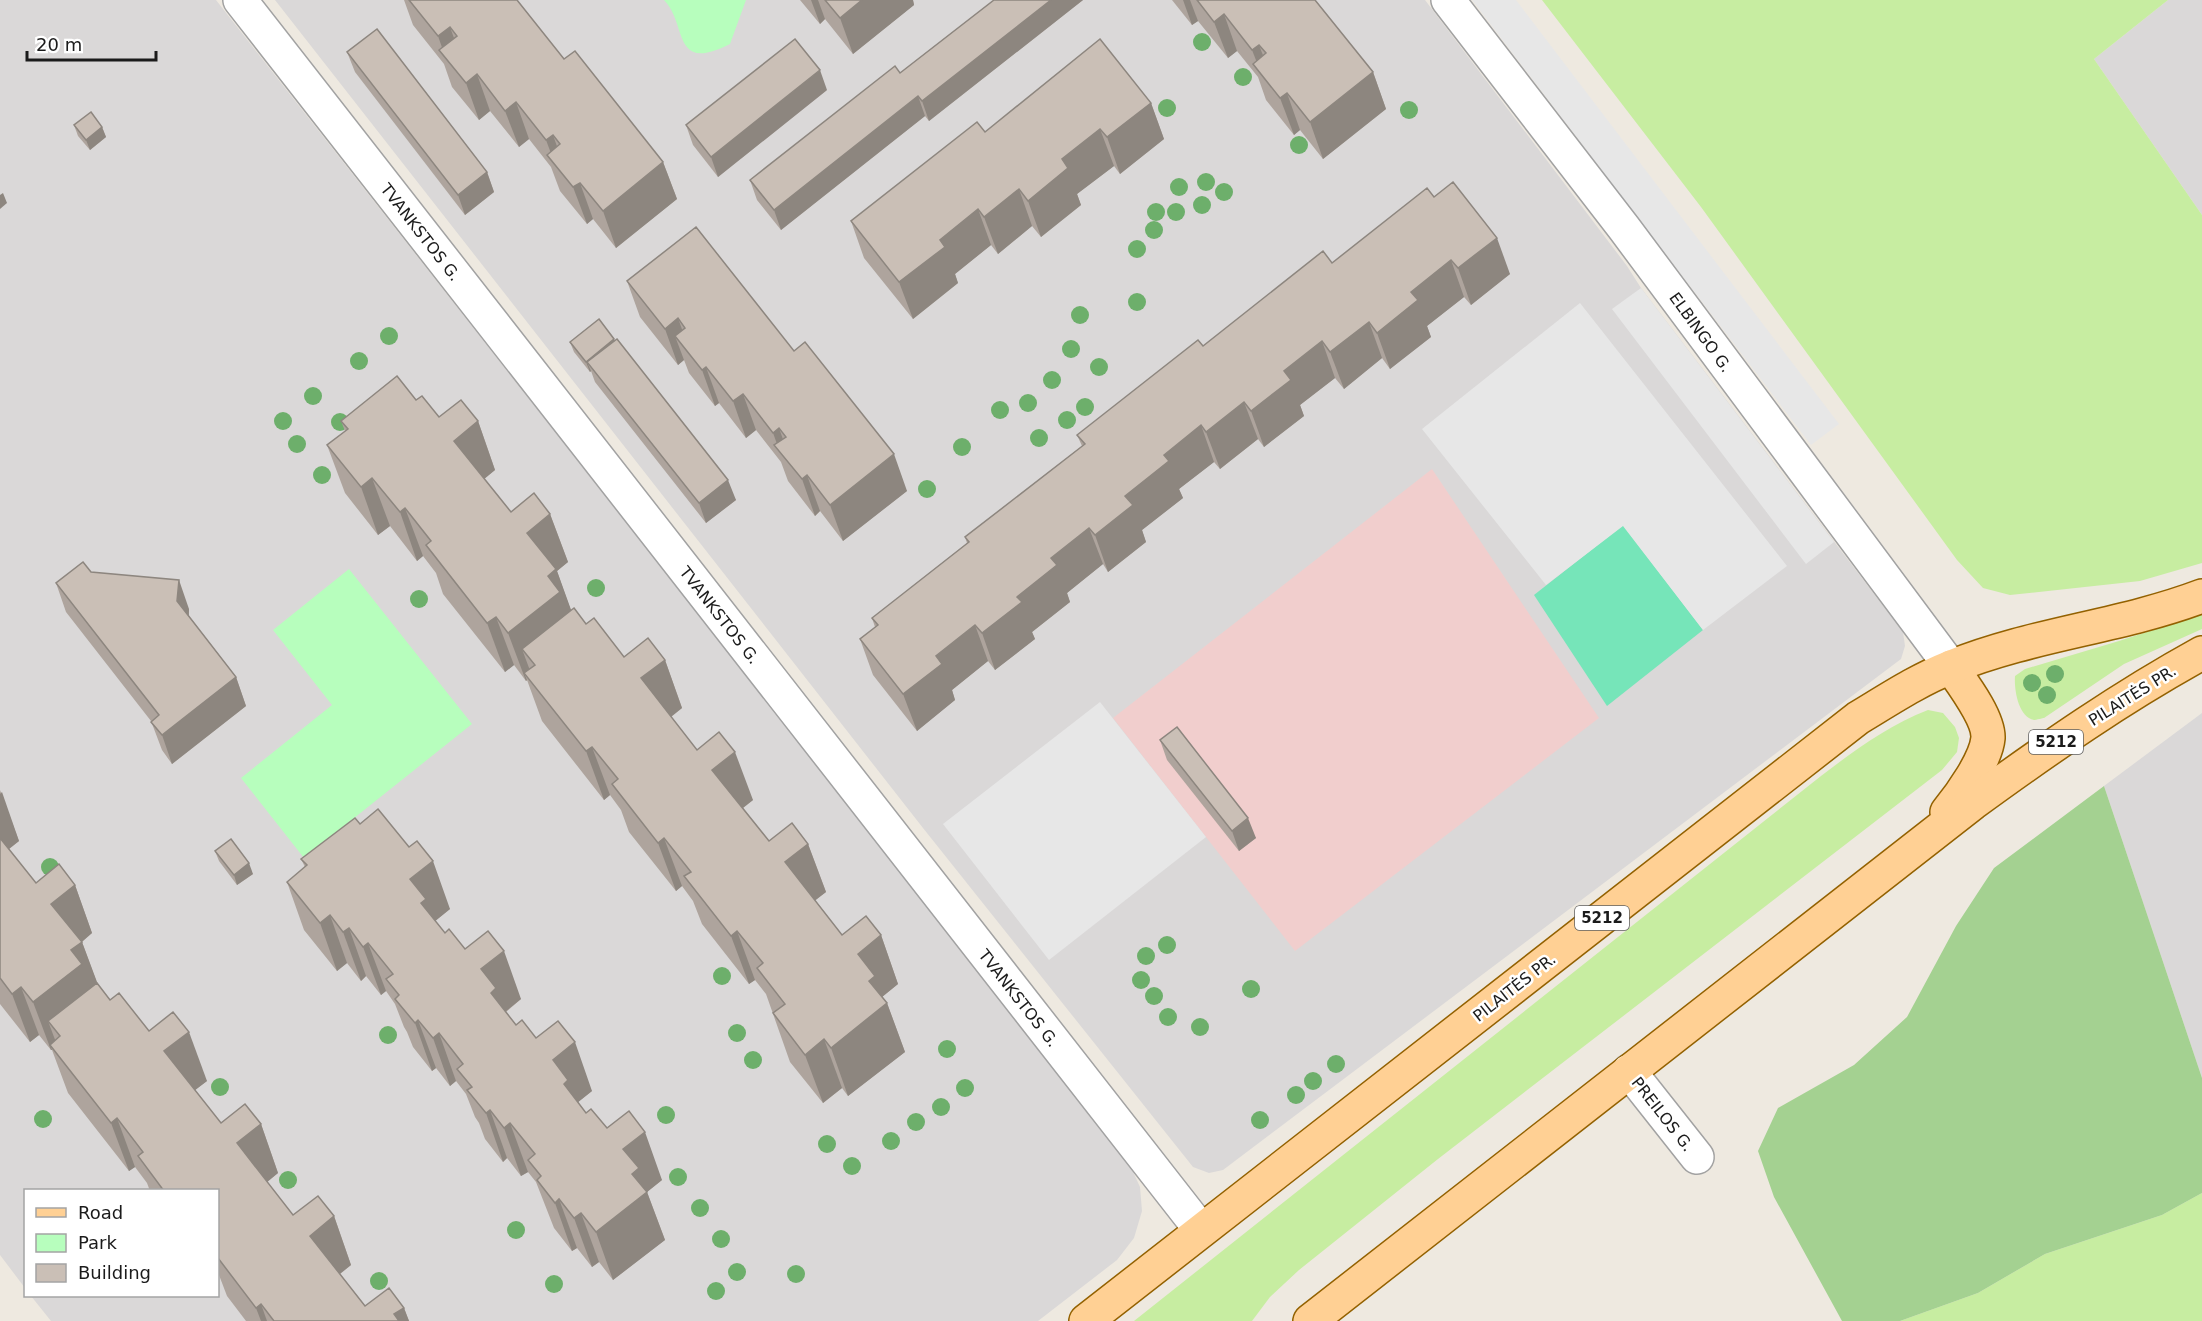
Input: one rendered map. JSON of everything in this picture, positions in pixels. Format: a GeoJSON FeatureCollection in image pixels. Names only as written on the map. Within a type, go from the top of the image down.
{"type":"FeatureCollection","features":[{"type":"Feature","properties":{"kind":"main road","name":"PILAITĖS PR."},"geometry":{"type":"LineString","coordinates":[[1086,1321],[1858,718],[1914,684],[1951,667],[2031,641],[2166,610],[2202,596]]}},
{"type":"Feature","properties":{"kind":"main road","name":"PILAITĖS PR."},"geometry":{"type":"LineString","coordinates":[[1313,1320],[1973,803],[2054,743],[2152,681],[2202,653]]}},
{"type":"Feature","properties":{"kind":"main road","name":"PILAITĖS PR."},"geometry":{"type":"LineString","coordinates":[[1919,845],[1960,795],[1980,762],[1988,737],[1979,709],[1951,667]]}},
{"type":"Feature","properties":{"kind":"street","name":"TVANKSTOS G."},"geometry":{"type":"LineString","coordinates":[[240,0],[1201,1230]]}},
{"type":"Feature","properties":{"kind":"street","name":"ELBINGO G."},"geometry":{"type":"LineString","coordinates":[[1448,0],[1624,228],[1951,667]]}},
{"type":"Feature","properties":{"kind":"street","name":"PREILOS G."},"geometry":{"type":"LineString","coordinates":[[1629,1071],[1697,1157]]}},
{"type":"Feature","properties":{"kind":"shaded area"},"geometry":{"type":"Polygon","coordinates":[[[0,0],[216,0],[1129,1163],[1140,1187],[1142,1211],[1134,1238],[1117,1260],[1038,1321],[51,1321],[32,1297],[219,1297],[219,1189],[24,1189],[24,1287],[0,1255],[0,0]]]}},
{"type":"Feature","properties":{"kind":"shaded area"},"geometry":{"type":"Polygon","coordinates":[[[275,0],[1425,0],[1903,632],[1905,646],[1901,659],[1223,1170],[1209,1173],[1193,1167],[923,828],[275,0]]]}},
{"type":"Feature","properties":{"kind":"shaded area"},"geometry":{"type":"Polygon","coordinates":[[[1472,0],[1516,0],[1839,424],[1811,445],[1472,0]]]}},
{"type":"Feature","properties":{"kind":"shaded area"},"geometry":{"type":"Polygon","coordinates":[[[2168,0],[2202,0],[2202,215],[2094,59],[2168,0]]]}},
{"type":"Feature","properties":{"kind":"shaded area"},"geometry":{"type":"Polygon","coordinates":[[[1641,288],[1834,542],[1806,564],[1612,309],[1641,288]]]}},
{"type":"Feature","properties":{"kind":"shaded area"},"geometry":{"type":"Polygon","coordinates":[[[1580,303],[1787,566],[1703,630],[1623,526],[1546,585],[1422,429],[1580,303]]]}},
{"type":"Feature","properties":{"kind":"shaded area"},"geometry":{"type":"Polygon","coordinates":[[[1432,469],[1599,718],[1295,951],[1113,718],[1432,469]]]}},
{"type":"Feature","properties":{"kind":"shaded area"},"geometry":{"type":"Polygon","coordinates":[[[1100,702],[1206,837],[1049,960],[943,824],[1100,702]]]}},
{"type":"Feature","properties":{"kind":"shaded area"},"geometry":{"type":"Polygon","coordinates":[[[2202,713],[2202,1078],[2104,786],[2202,713]]]}},
{"type":"Feature","properties":{"kind":"green space"},"geometry":{"type":"Polygon","coordinates":[[[664,0],[746,0],[730,44],[711,52],[698,53],[690,50],[684,42],[671,10],[664,0]]]}},
{"type":"Feature","properties":{"kind":"green space"},"geometry":{"type":"Polygon","coordinates":[[[1542,0],[2168,0],[2094,59],[2202,215],[2202,563],[2140,581],[2010,595],[1983,588],[1957,560],[1701,207],[1542,0]]]}},
{"type":"Feature","properties":{"kind":"green space"},"geometry":{"type":"Polygon","coordinates":[[[1623,525],[1703,630],[1607,706],[1534,595],[1623,525]]]}},
{"type":"Feature","properties":{"kind":"green space"},"geometry":{"type":"Polygon","coordinates":[[[349,569],[472,724],[304,858],[241,778],[332,705],[273,630],[349,569]]]}},
{"type":"Feature","properties":{"kind":"green space"},"geometry":{"type":"Polygon","coordinates":[[[2202,614],[2202,629],[2124,664],[2044,718],[2034,720],[2024,714],[2016,695],[2015,676],[2025,669],[2202,614]]]}},
{"type":"Feature","properties":{"kind":"green space"},"geometry":{"type":"Polygon","coordinates":[[[1928,710],[1943,713],[1955,727],[1959,738],[1957,752],[1942,770],[1438,1159],[1299,1270],[1270,1297],[1252,1321],[1134,1321],[1821,776],[1886,731],[1928,710]]]}},
{"type":"Feature","properties":{"kind":"green space"},"geometry":{"type":"Polygon","coordinates":[[[2104,786],[2202,1078],[2202,1193],[2162,1215],[2045,1254],[1978,1293],[1900,1321],[1842,1321],[1774,1197],[1758,1151],[1778,1108],[1854,1065],[1907,1017],[1956,926],[1994,868],[2104,786]]]}},
{"type":"Feature","properties":{"kind":"green space"},"geometry":{"type":"Polygon","coordinates":[[[2202,1193],[2202,1321],[1900,1321],[1978,1293],[2045,1254],[2162,1215],[2202,1193]]]}},
{"type":"Feature","properties":{"kind":"building"},"geometry":{"type":"Polygon","coordinates":[[[409,0],[517,0],[564,59],[575,51],[663,162],[603,211],[580,183],[573,187],[547,155],[560,144],[553,135],[546,140],[516,102],[505,111],[477,74],[466,83],[439,50],[457,36],[450,27],[438,36],[409,0]]]}},
{"type":"Feature","properties":{"kind":"building"},"geometry":{"type":"Polygon","coordinates":[[[825,0],[862,0],[840,18],[825,0]]]}},
{"type":"Feature","properties":{"kind":"building"},"geometry":{"type":"Polygon","coordinates":[[[994,0],[1051,0],[922,101],[918,96],[774,210],[750,180],[895,66],[900,73],[994,0]]]}},
{"type":"Feature","properties":{"kind":"building"},"geometry":{"type":"Polygon","coordinates":[[[1197,0],[1315,0],[1373,72],[1310,122],[1287,93],[1280,98],[1253,64],[1266,53],[1259,45],[1252,50],[1224,14],[1214,22],[1197,0]]]}},
{"type":"Feature","properties":{"kind":"building"},"geometry":{"type":"Polygon","coordinates":[[[377,29],[487,172],[458,195],[347,52],[377,29]]]}},
{"type":"Feature","properties":{"kind":"building"},"geometry":{"type":"Polygon","coordinates":[[[795,39],[820,70],[711,157],[686,125],[795,39]]]}},
{"type":"Feature","properties":{"kind":"building"},"geometry":{"type":"Polygon","coordinates":[[[1100,39],[1151,103],[1107,137],[1100,129],[1062,159],[1068,168],[1028,201],[1019,189],[984,217],[978,209],[940,240],[945,247],[899,282],[851,221],[977,122],[985,132],[1100,39]]]}},
{"type":"Feature","properties":{"kind":"building"},"geometry":{"type":"Polygon","coordinates":[[[91,112],[102,127],[86,140],[74,125],[91,112]]]}},
{"type":"Feature","properties":{"kind":"building"},"geometry":{"type":"Polygon","coordinates":[[[1453,182],[1497,238],[1458,268],[1451,260],[1411,292],[1418,300],[1377,333],[1369,322],[1330,352],[1322,341],[1284,371],[1291,380],[1251,411],[1244,402],[1206,432],[1201,425],[1164,455],[1169,461],[1125,496],[1133,505],[1095,535],[1089,528],[1051,558],[1057,565],[1017,597],[1022,602],[982,633],[975,625],[936,656],[942,664],[903,694],[860,639],[878,625],[872,618],[969,542],[965,537],[1085,444],[1077,435],[1198,340],[1203,346],[1323,251],[1332,263],[1427,188],[1434,197],[1453,182]]]}},
{"type":"Feature","properties":{"kind":"building"},"geometry":{"type":"Polygon","coordinates":[[[696,227],[794,351],[805,342],[894,454],[830,505],[807,475],[802,479],[774,445],[786,437],[779,428],[773,433],[743,394],[733,401],[706,367],[702,370],[675,336],[685,328],[678,318],[665,329],[627,281],[696,227]]]}},
{"type":"Feature","properties":{"kind":"building"},"geometry":{"type":"Polygon","coordinates":[[[599,319],[614,339],[586,362],[570,342],[599,319]]]}},
{"type":"Feature","properties":{"kind":"building"},"geometry":{"type":"Polygon","coordinates":[[[617,339],[728,480],[699,503],[587,362],[617,339]]]}},
{"type":"Feature","properties":{"kind":"building"},"geometry":{"type":"Polygon","coordinates":[[[397,376],[416,400],[422,396],[439,417],[461,400],[478,421],[454,441],[511,512],[534,493],[550,514],[527,533],[556,569],[548,576],[560,592],[508,633],[496,617],[487,623],[426,545],[431,541],[405,508],[400,512],[372,478],[361,487],[327,445],[348,429],[341,421],[397,376]]]}},
{"type":"Feature","properties":{"kind":"building"},"geometry":{"type":"Polygon","coordinates":[[[83,562],[91,572],[179,580],[177,601],[236,677],[162,735],[151,722],[159,715],[56,583],[83,562]]]}},
{"type":"Feature","properties":{"kind":"building"},"geometry":{"type":"Polygon","coordinates":[[[574,608],[586,624],[594,618],[624,657],[648,638],[665,660],[641,678],[697,750],[719,732],[735,752],[712,770],[769,841],[792,823],[808,844],[785,862],[842,935],[866,916],[881,935],[858,954],[875,976],[869,981],[887,1003],[831,1048],[824,1039],[805,1055],[773,1013],[785,1004],[757,968],[763,963],[737,931],[731,936],[684,876],[691,872],[664,838],[658,843],[612,784],[618,779],[592,747],[586,751],[524,673],[535,665],[522,649],[574,608]]]}},
{"type":"Feature","properties":{"kind":"building"},"geometry":{"type":"Polygon","coordinates":[[[1177,727],[1248,818],[1232,831],[1160,740],[1177,727]]]}},
{"type":"Feature","properties":{"kind":"building"},"geometry":{"type":"Polygon","coordinates":[[[378,809],[409,847],[417,841],[433,861],[410,879],[426,899],[421,903],[445,933],[449,929],[465,949],[488,931],[504,951],[481,969],[496,988],[491,993],[516,1025],[522,1020],[536,1038],[558,1021],[575,1042],[553,1060],[568,1080],[564,1084],[586,1113],[591,1109],[607,1128],[629,1111],[645,1132],[623,1149],[639,1168],[632,1174],[647,1192],[596,1232],[581,1213],[574,1218],[559,1199],[555,1203],[537,1180],[541,1176],[528,1160],[535,1154],[510,1123],[504,1128],[490,1110],[486,1113],[467,1090],[472,1087],[457,1069],[463,1064],[439,1033],[433,1038],[418,1020],[415,1023],[395,999],[399,995],[386,979],[393,974],[368,943],[363,947],[349,928],[343,932],[330,915],[320,923],[287,882],[307,865],[301,859],[355,818],[360,824],[378,809]]]}},
{"type":"Feature","properties":{"kind":"building"},"geometry":{"type":"Polygon","coordinates":[[[0,838],[36,883],[59,864],[75,885],[51,904],[82,942],[71,950],[82,964],[33,1002],[21,987],[12,994],[0,978],[0,838]]]}},
{"type":"Feature","properties":{"kind":"building"},"geometry":{"type":"Polygon","coordinates":[[[231,839],[249,863],[234,875],[215,851],[231,839]]]}},
{"type":"Feature","properties":{"kind":"building"},"geometry":{"type":"Polygon","coordinates":[[[97,983],[110,1000],[119,993],[149,1031],[173,1012],[189,1032],[164,1051],[221,1123],[245,1104],[261,1124],[237,1143],[293,1215],[318,1196],[334,1216],[310,1236],[365,1306],[389,1288],[404,1308],[394,1314],[399,1321],[274,1321],[261,1304],[256,1308],[219,1259],[219,1189],[163,1189],[138,1156],[143,1152],[117,1118],[111,1123],[50,1045],[60,1036],[48,1021],[97,983]]]}}]}
